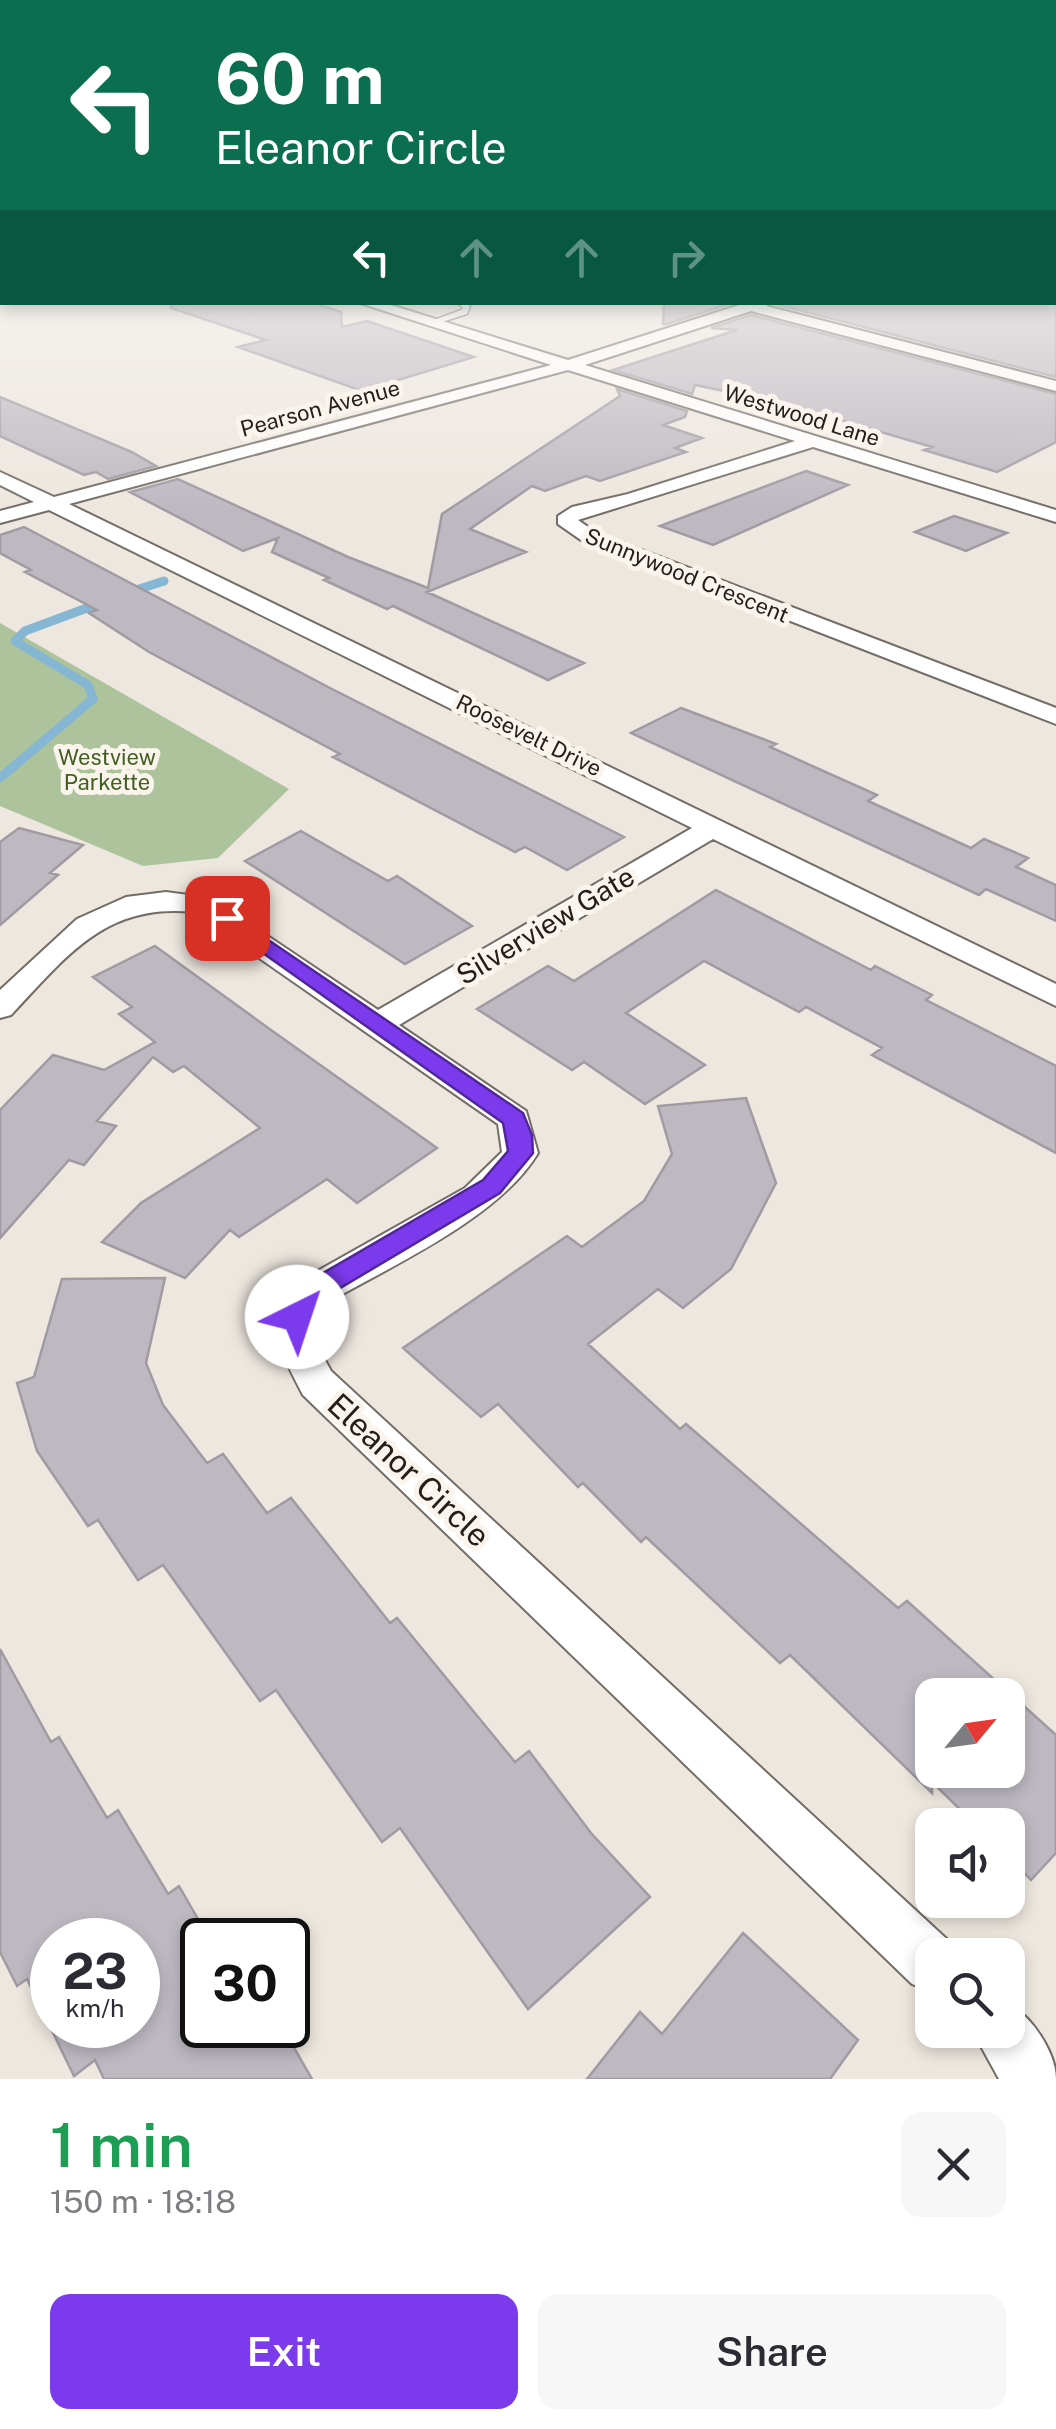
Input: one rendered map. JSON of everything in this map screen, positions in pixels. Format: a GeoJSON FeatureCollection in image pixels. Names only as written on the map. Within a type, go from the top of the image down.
{"type":"FeatureCollection","features":[{"type":"Feature","properties":{"kind":"street","name":"Westwood Lane"},"geometry":{"type":"LineString","coordinates":[[410,317],[1056,516]]}},
{"type":"Feature","properties":{"kind":"street","name":"Pearson Avenue"},"geometry":{"type":"LineString","coordinates":[[0,516],[566,366],[718,317]]}},
{"type":"Feature","properties":{"kind":"street"},"geometry":{"type":"LineString","coordinates":[[806,317],[1056,386]]}},
{"type":"Feature","properties":{"kind":"street","name":"Sunnywood Crescent"},"geometry":{"type":"LineString","coordinates":[[812,441],[633,499],[578,512],[565,520],[588,536],[1056,717]]}},
{"type":"Feature","properties":{"kind":"street","name":"Roosevelt Drive"},"geometry":{"type":"LineString","coordinates":[[0,478],[1056,996]]}},
{"type":"Feature","properties":{"kind":"street","name":"Silverview Gate"},"geometry":{"type":"LineString","coordinates":[[376,1025],[714,826]]}},
{"type":"Feature","properties":{"kind":"street","name":"Eleanor Circle"},"geometry":{"type":"LineString","coordinates":[[0,1008],[74,934],[103,914],[164,897],[201,904],[227,918],[514,1119],[520,1153],[508,1172],[478,1197],[296,1302],[299,1350],[317,1383],[915,1948]]}},
{"type":"Feature","properties":{"kind":"street"},"geometry":{"type":"LineString","coordinates":[[1012,2048],[1028,2071],[1028,2079]]}},
{"type":"Feature","properties":{"kind":"lane"},"geometry":{"type":"LineString","coordinates":[[432,324],[451,317]]}},
{"type":"Feature","properties":{"kind":"green space","name":"Westview Parkette"},"geometry":{"type":"Polygon","coordinates":[[[0,623],[289,789],[218,858],[143,866],[0,806],[0,623]]]}},
{"type":"Feature","properties":{"kind":"building"},"geometry":{"type":"Polygon","coordinates":[[[198,317],[341,317],[342,327],[367,321],[474,357],[362,391],[238,347],[266,340],[198,317]]]}},
{"type":"Feature","properties":{"kind":"building"},"geometry":{"type":"Polygon","coordinates":[[[663,317],[689,317],[667,324],[663,324],[663,317]]]}},
{"type":"Feature","properties":{"kind":"building"},"geometry":{"type":"Polygon","coordinates":[[[745,317],[759,317],[1056,394],[1056,442],[997,472],[924,450],[932,447],[782,403],[695,385],[692,394],[613,370],[737,330],[711,328],[745,317]]]}},
{"type":"Feature","properties":{"kind":"building"},"geometry":{"type":"Polygon","coordinates":[[[825,317],[1056,317],[1056,377],[825,317]]]}},
{"type":"Feature","properties":{"kind":"building"},"geometry":{"type":"Polygon","coordinates":[[[617,389],[687,411],[685,417],[663,425],[702,438],[675,448],[686,452],[600,481],[586,476],[545,491],[532,486],[470,529],[526,552],[427,592],[584,663],[548,680],[393,606],[387,609],[324,580],[329,578],[272,552],[278,538],[243,551],[130,492],[178,479],[348,557],[428,588],[442,514],[620,396],[617,389]]]}},
{"type":"Feature","properties":{"kind":"building"},"geometry":{"type":"Polygon","coordinates":[[[0,397],[132,452],[156,466],[108,479],[96,472],[84,475],[0,436],[0,397]]]}},
{"type":"Feature","properties":{"kind":"building"},"geometry":{"type":"Polygon","coordinates":[[[806,471],[848,485],[713,545],[660,526],[806,471]]]}},
{"type":"Feature","properties":{"kind":"building"},"geometry":{"type":"Polygon","coordinates":[[[954,516],[1007,533],[966,551],[915,532],[954,516]]]}},
{"type":"Feature","properties":{"kind":"building"},"geometry":{"type":"Polygon","coordinates":[[[24,527],[624,837],[567,870],[525,847],[515,852],[333,757],[340,754],[149,652],[89,613],[97,610],[25,572],[31,570],[0,553],[0,535],[24,527]]]}},
{"type":"Feature","properties":{"kind":"building"},"geometry":{"type":"Polygon","coordinates":[[[681,708],[776,744],[770,747],[877,795],[868,801],[971,848],[984,839],[1028,858],[1016,867],[1056,885],[1056,921],[986,889],[979,895],[631,733],[681,708]]]}},
{"type":"Feature","properties":{"kind":"building"},"geometry":{"type":"Polygon","coordinates":[[[19,828],[83,845],[50,873],[58,875],[0,925],[0,842],[19,828]]]}},
{"type":"Feature","properties":{"kind":"building"},"geometry":{"type":"Polygon","coordinates":[[[301,831],[388,881],[397,876],[472,926],[405,964],[245,861],[301,831]]]}},
{"type":"Feature","properties":{"kind":"building"},"geometry":{"type":"Polygon","coordinates":[[[716,890],[871,970],[875,966],[932,995],[926,1000],[1056,1066],[1056,1153],[872,1055],[882,1048],[806,1007],[799,1012],[704,961],[626,1013],[705,1065],[645,1104],[584,1062],[572,1070],[477,1009],[548,966],[574,981],[716,890]]]}},
{"type":"Feature","properties":{"kind":"building"},"geometry":{"type":"Polygon","coordinates":[[[155,946],[437,1148],[357,1203],[327,1179],[239,1237],[230,1230],[185,1278],[102,1242],[141,1203],[260,1128],[184,1066],[173,1072],[153,1057],[97,1121],[116,1126],[84,1165],[69,1160],[0,1238],[0,1110],[53,1055],[104,1070],[155,1042],[119,1014],[132,1007],[93,977],[155,946]]]}},
{"type":"Feature","properties":{"kind":"building"},"geometry":{"type":"Polygon","coordinates":[[[746,1098],[776,1183],[731,1269],[683,1308],[658,1289],[588,1344],[680,1429],[686,1424],[898,1608],[907,1601],[993,1678],[915,1678],[915,1776],[790,1655],[780,1663],[646,1537],[641,1542],[583,1483],[578,1487],[498,1404],[481,1417],[403,1348],[567,1236],[582,1247],[644,1201],[672,1154],[658,1106],[746,1098]]]}},
{"type":"Feature","properties":{"kind":"building"},"geometry":{"type":"Polygon","coordinates":[[[165,1278],[146,1363],[163,1405],[207,1463],[223,1454],[267,1513],[291,1498],[390,1623],[397,1618],[515,1762],[529,1751],[591,1833],[650,1897],[528,2009],[400,1828],[382,1842],[276,1690],[260,1701],[163,1565],[138,1580],[98,1520],[88,1526],[37,1451],[17,1383],[34,1377],[62,1279],[165,1278]]]}},
{"type":"Feature","properties":{"kind":"building"},"geometry":{"type":"Polygon","coordinates":[[[0,1649],[51,1742],[59,1737],[107,1818],[118,1810],[168,1894],[179,1886],[197,1918],[180,1918],[180,2048],[294,2048],[312,2079],[104,2079],[95,2060],[74,2076],[60,2048],[160,2048],[160,1918],[30,1918],[30,1985],[27,1979],[17,1986],[0,1952],[0,1649]]]}},
{"type":"Feature","properties":{"kind":"building"},"geometry":{"type":"Polygon","coordinates":[[[1025,1707],[1056,1735],[1056,1853],[1031,1880],[1025,1874],[1025,1808],[959,1808],[938,1788],[1025,1788],[1025,1707]]]}},
{"type":"Feature","properties":{"kind":"building"},"geometry":{"type":"Polygon","coordinates":[[[743,1933],[858,2040],[830,2079],[587,2079],[640,2012],[662,2034],[743,1933]]]}},
{"type":"Feature","properties":{"kind":"waterway"},"geometry":{"type":"LineString","coordinates":[[130,592],[164,581]]}},
{"type":"Feature","properties":{"kind":"waterway"},"geometry":{"type":"LineString","coordinates":[[0,778],[93,699],[88,685],[15,641],[25,631],[103,602]]}},
{"type":"Feature","properties":{"kind":"route"},"geometry":{"type":"LineString","coordinates":[[227,918],[427,1062],[459,1079],[491,1106],[514,1119],[520,1135],[520,1153],[492,1187],[296,1302],[297,1317]]}}]}
